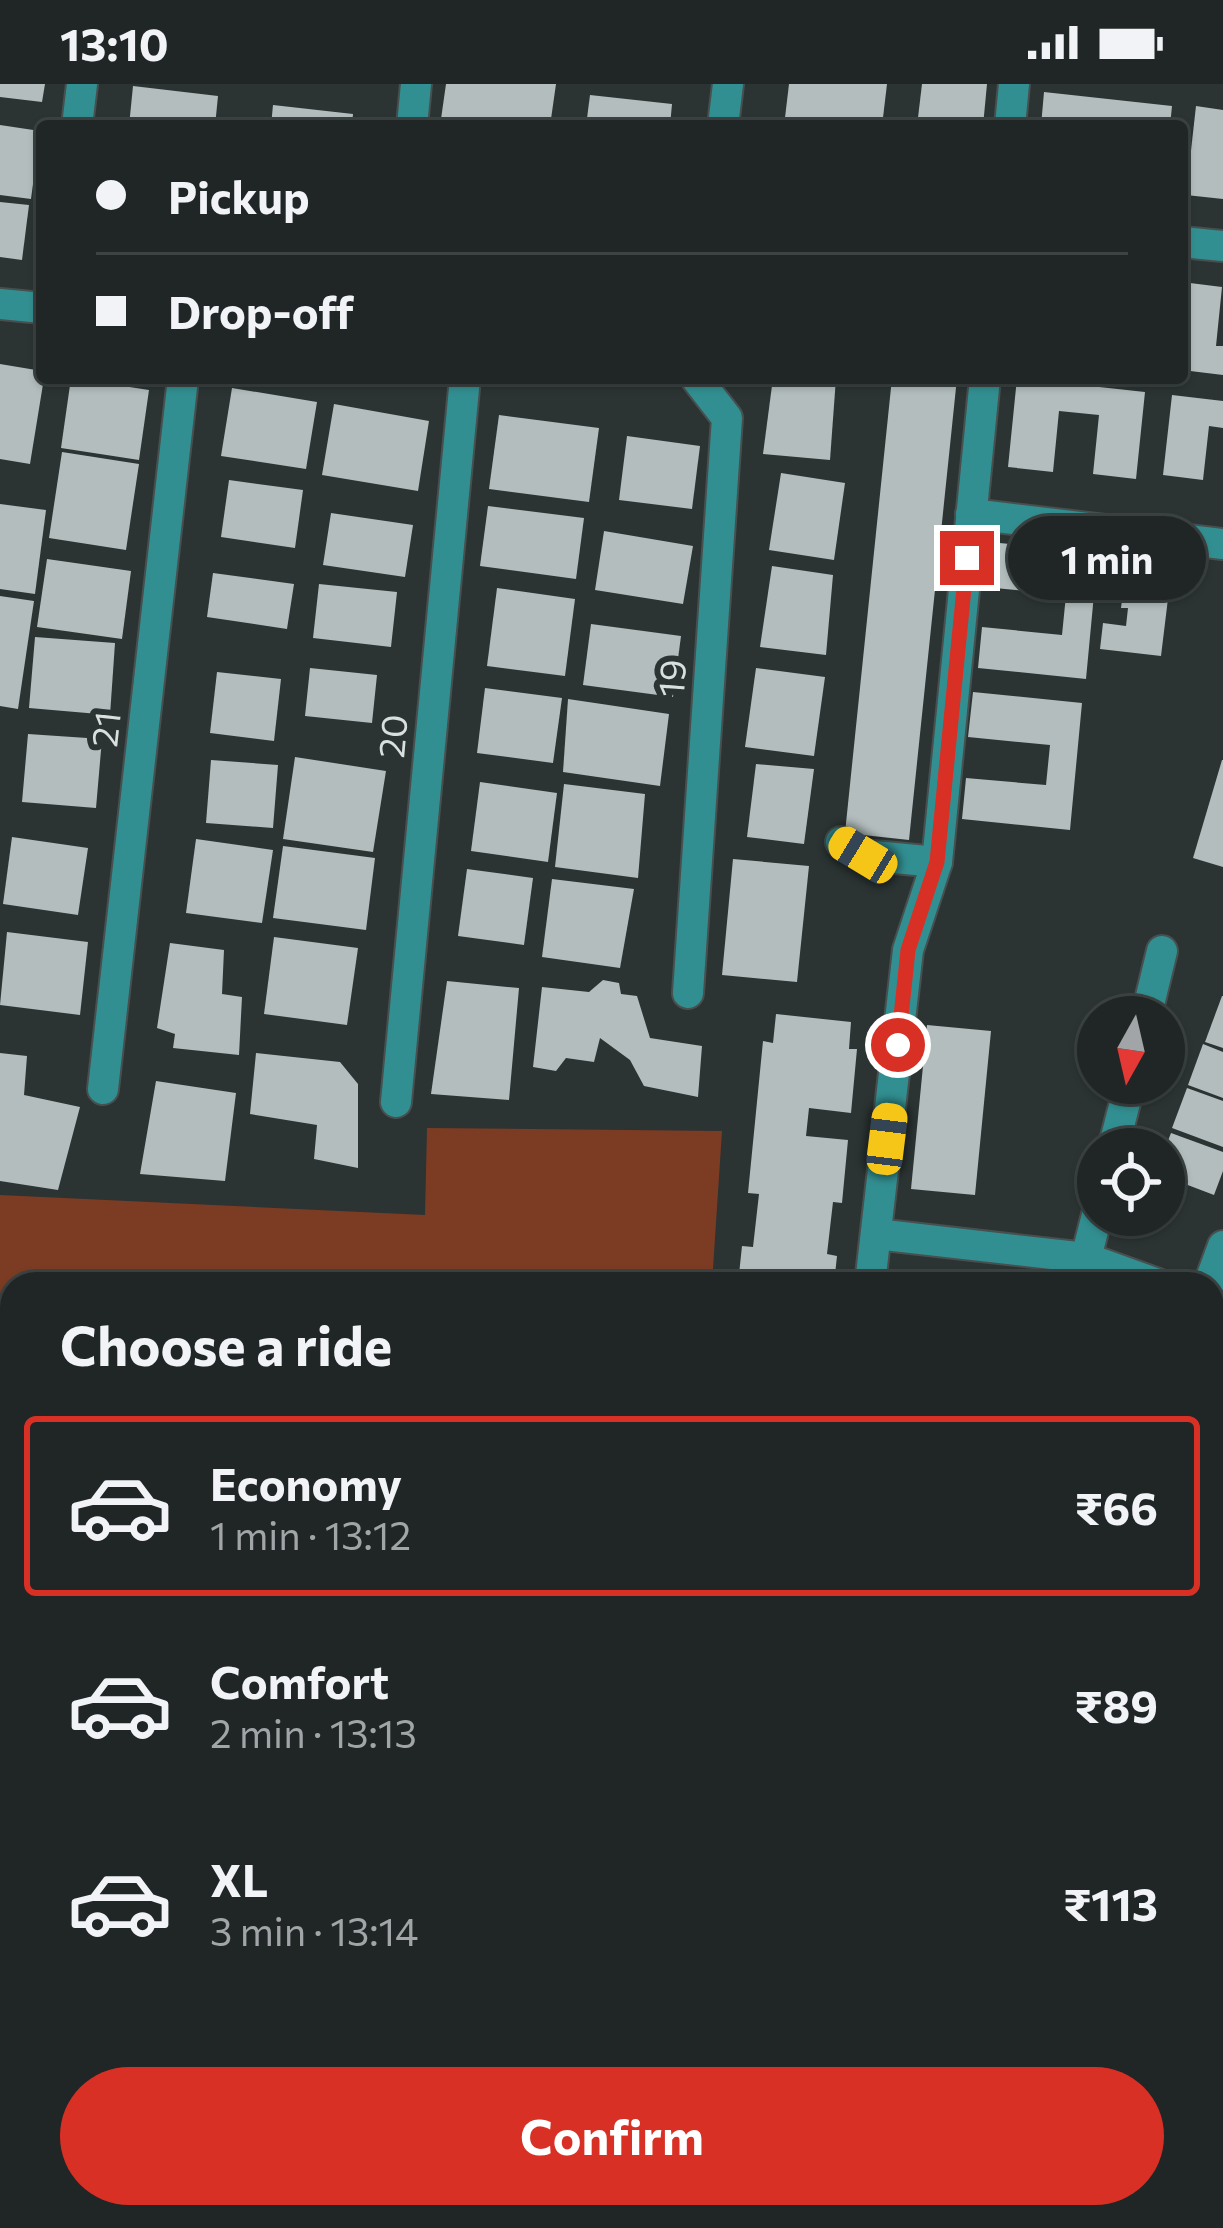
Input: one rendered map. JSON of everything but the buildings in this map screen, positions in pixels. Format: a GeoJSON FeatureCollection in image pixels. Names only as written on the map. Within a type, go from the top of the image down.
{"type":"FeatureCollection","features":[{"type":"Feature","properties":{"kind":"street"},"geometry":{"type":"LineString","coordinates":[[77,120],[82,84]]}},
{"type":"Feature","properties":{"kind":"street"},"geometry":{"type":"LineString","coordinates":[[413,120],[416,84]]}},
{"type":"Feature","properties":{"kind":"street"},"geometry":{"type":"LineString","coordinates":[[724,120],[728,84]]}},
{"type":"Feature","properties":{"kind":"street"},"geometry":{"type":"LineString","coordinates":[[1011,120],[1014,84]]}},
{"type":"Feature","properties":{"kind":"street"},"geometry":{"type":"LineString","coordinates":[[1188,243],[1223,246]]}},
{"type":"Feature","properties":{"kind":"street"},"geometry":{"type":"LineString","coordinates":[[0,304],[36,307]]}},
{"type":"Feature","properties":{"kind":"street","name":"21"},"geometry":{"type":"LineString","coordinates":[[103,1089],[182,384]]}},
{"type":"Feature","properties":{"kind":"street","name":"20"},"geometry":{"type":"LineString","coordinates":[[396,1102],[464,384]]}},
{"type":"Feature","properties":{"kind":"street","name":"19"},"geometry":{"type":"LineString","coordinates":[[688,993],[727,418],[702,384]]}},
{"type":"Feature","properties":{"kind":"street"},"geometry":{"type":"LineString","coordinates":[[871,1272],[908,950],[937,862],[984,384]]}},
{"type":"Feature","properties":{"kind":"street"},"geometry":{"type":"LineString","coordinates":[[971,514],[1223,544]]}},
{"type":"Feature","properties":{"kind":"street"},"geometry":{"type":"LineString","coordinates":[[841,842],[863,855],[937,862]]}},
{"type":"Feature","properties":{"kind":"street"},"geometry":{"type":"LineString","coordinates":[[1151,996],[1162,952]]}},
{"type":"Feature","properties":{"kind":"street"},"geometry":{"type":"LineString","coordinates":[[876,1234],[1086,1258],[1125,1272]]}},
{"type":"Feature","properties":{"kind":"street"},"geometry":{"type":"LineString","coordinates":[[1086,1258],[1092,1236]]}},
{"type":"Feature","properties":{"kind":"shaded area"},"geometry":{"type":"Polygon","coordinates":[[[427,1128],[722,1131],[713,1272],[0,1272],[0,1195],[425,1215],[427,1128]]]}},
{"type":"Feature","properties":{"kind":"route"},"geometry":{"type":"LineString","coordinates":[[898,1045],[908,950],[937,862],[967,558]]}}]}
